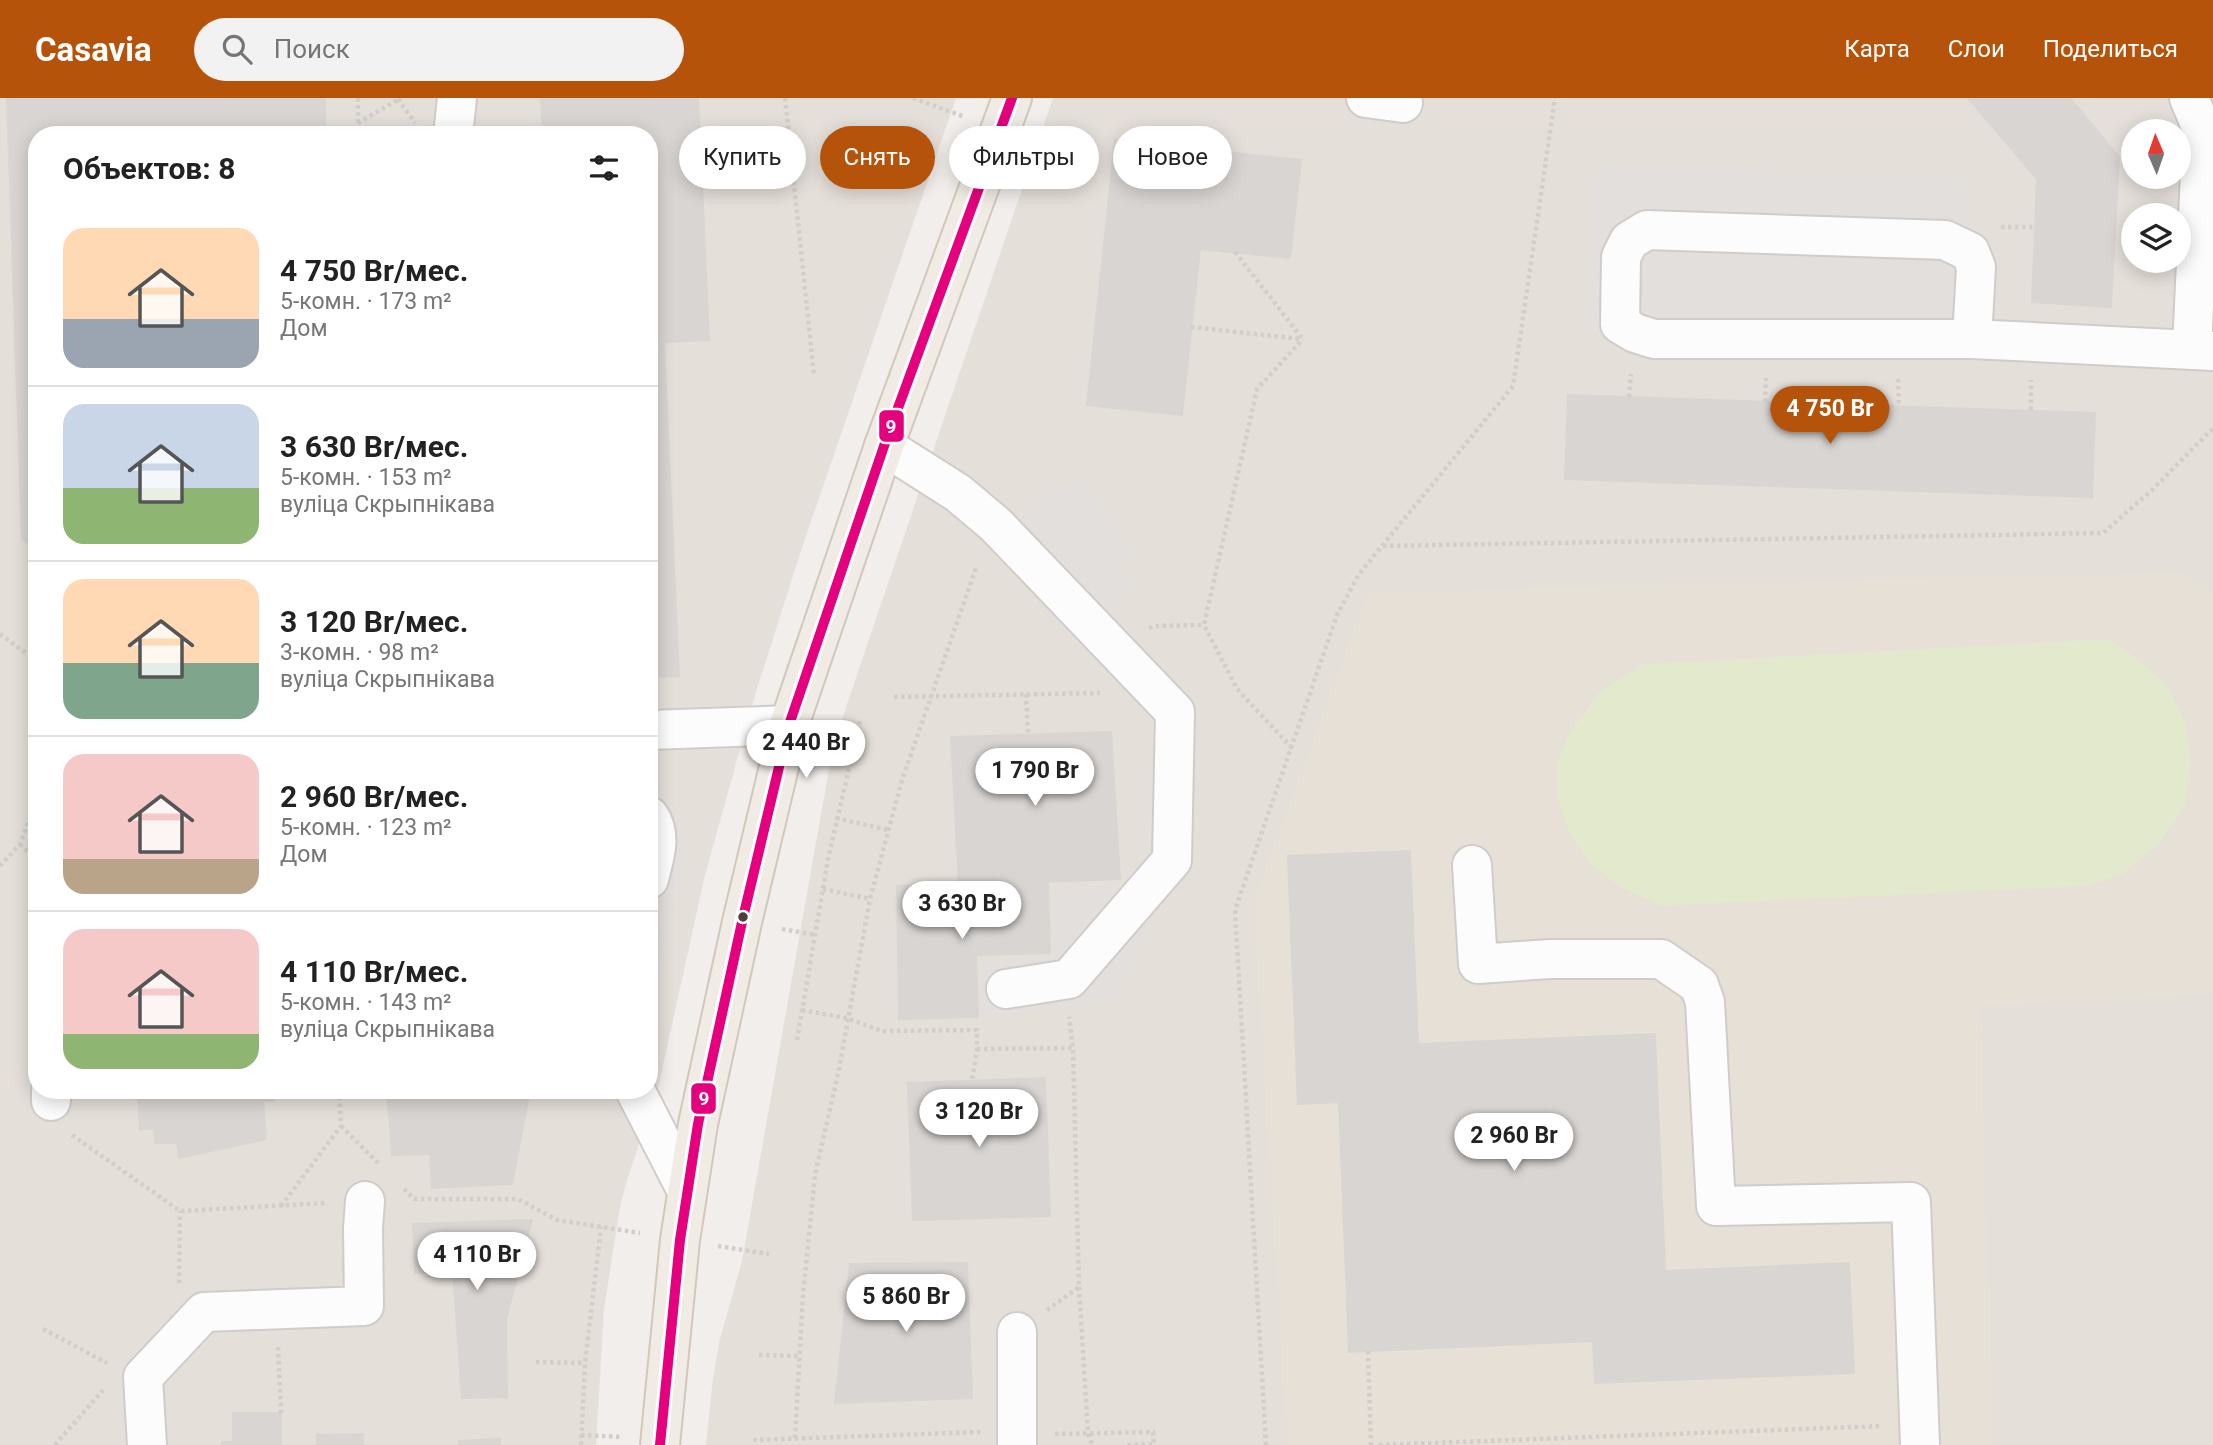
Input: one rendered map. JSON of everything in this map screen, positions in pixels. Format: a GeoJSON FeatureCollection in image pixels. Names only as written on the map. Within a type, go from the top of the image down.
{"type":"FeatureCollection","features":[{"type":"Feature","properties":{"kind":"main road"},"geometry":{"type":"LineString","coordinates":[[660,1445],[680,1240],[698,1124],[736,947],[789,725],[884,446],[1012,98]]}},
{"type":"Feature","properties":{"kind":"lane"},"geometry":{"type":"LineString","coordinates":[[454,126],[457,98]]}},
{"type":"Feature","properties":{"kind":"lane"},"geometry":{"type":"LineString","coordinates":[[1972,339],[1976,267],[1970,252],[1945,240],[1647,230],[1629,241],[1621,257],[1620,324],[1654,340],[1972,339],[2203,350],[2202,130],[2189,98]]}},
{"type":"Feature","properties":{"kind":"lane"},"geometry":{"type":"LineString","coordinates":[[884,446],[958,493],[996,525],[1175,712],[1172,860],[1069,979],[1006,989]]}},
{"type":"Feature","properties":{"kind":"lane"},"geometry":{"type":"LineString","coordinates":[[658,730],[789,725]]}},
{"type":"Feature","properties":{"kind":"lane"},"geometry":{"type":"LineString","coordinates":[[1472,865],[1478,964],[1550,959],[1661,959],[1699,985],[1705,1002],[1716,1206],[1911,1202],[1920,1435]]}},
{"type":"Feature","properties":{"kind":"lane"},"geometry":{"type":"LineString","coordinates":[[640,1099],[687,1191]]}},
{"type":"Feature","properties":{"kind":"lane"},"geometry":{"type":"LineString","coordinates":[[147,1445],[143,1377],[204,1312],[364,1306],[363,1228],[376,1186]]}},
{"type":"Feature","properties":{"kind":"lane"},"geometry":{"type":"LineString","coordinates":[[1001,1438],[1017,1332]]}},
{"type":"Feature","properties":{"kind":"path"},"geometry":{"type":"LineString","coordinates":[[358,98],[358,123]]}},
{"type":"Feature","properties":{"kind":"path"},"geometry":{"type":"LineString","coordinates":[[785,98],[814,375]]}},
{"type":"Feature","properties":{"kind":"path"},"geometry":{"type":"LineString","coordinates":[[1266,1445],[1235,910],[1338,615],[1359,574],[1513,386],[1555,98]]}},
{"type":"Feature","properties":{"kind":"path"},"geometry":{"type":"LineString","coordinates":[[356,126],[399,99],[415,123]]}},
{"type":"Feature","properties":{"kind":"path"},"geometry":{"type":"LineString","coordinates":[[1235,252],[1303,339]]}},
{"type":"Feature","properties":{"kind":"path"},"geometry":{"type":"LineString","coordinates":[[1191,327],[1303,339]]}},
{"type":"Feature","properties":{"kind":"path"},"geometry":{"type":"LineString","coordinates":[[1292,748],[1237,689],[1204,625],[1257,389],[1303,339]]}},
{"type":"Feature","properties":{"kind":"path"},"geometry":{"type":"LineString","coordinates":[[1382,546],[2103,533],[2152,490],[2213,428]]}},
{"type":"Feature","properties":{"kind":"path"},"geometry":{"type":"LineString","coordinates":[[795,1438],[815,1175],[839,1069],[870,899],[902,780],[980,556]]}},
{"type":"Feature","properties":{"kind":"path"},"geometry":{"type":"LineString","coordinates":[[0,634],[28,654]]}},
{"type":"Feature","properties":{"kind":"path"},"geometry":{"type":"LineString","coordinates":[[894,697],[1155,691]]}},
{"type":"Feature","properties":{"kind":"path"},"geometry":{"type":"LineString","coordinates":[[1026,694],[1028,734]]}},
{"type":"Feature","properties":{"kind":"path"},"geometry":{"type":"LineString","coordinates":[[797,1040],[836,818],[860,721]]}},
{"type":"Feature","properties":{"kind":"path"},"geometry":{"type":"LineString","coordinates":[[836,818],[888,830]]}},
{"type":"Feature","properties":{"kind":"path"},"geometry":{"type":"LineString","coordinates":[[0,866],[20,844],[28,823]]}},
{"type":"Feature","properties":{"kind":"path"},"geometry":{"type":"LineString","coordinates":[[20,844],[28,852]]}},
{"type":"Feature","properties":{"kind":"path"},"geometry":{"type":"LineString","coordinates":[[823,889],[870,899]]}},
{"type":"Feature","properties":{"kind":"path"},"geometry":{"type":"LineString","coordinates":[[1069,1009],[1073,1048],[1079,1287],[1088,1433],[1092,1445]]}},
{"type":"Feature","properties":{"kind":"path"},"geometry":{"type":"LineString","coordinates":[[802,1010],[847,1018],[881,1031],[977,1030],[972,1081]]}},
{"type":"Feature","properties":{"kind":"path"},"geometry":{"type":"LineString","coordinates":[[977,1049],[1073,1048]]}},
{"type":"Feature","properties":{"kind":"path"},"geometry":{"type":"LineString","coordinates":[[53,1099],[72,1135],[180,1210],[281,1206],[376,1186],[414,1199],[518,1199],[557,1220]]}},
{"type":"Feature","properties":{"kind":"path"},"geometry":{"type":"LineString","coordinates":[[340,1099],[341,1126],[376,1186]]}},
{"type":"Feature","properties":{"kind":"path"},"geometry":{"type":"LineString","coordinates":[[281,1206],[341,1126]]}},
{"type":"Feature","properties":{"kind":"path"},"geometry":{"type":"LineString","coordinates":[[396,1181],[414,1199]]}},
{"type":"Feature","properties":{"kind":"path"},"geometry":{"type":"LineString","coordinates":[[581,1445],[584,1363],[601,1227]]}},
{"type":"Feature","properties":{"kind":"path"},"geometry":{"type":"LineString","coordinates":[[1017,1332],[1079,1287]]}},
{"type":"Feature","properties":{"kind":"path"},"geometry":{"type":"LineString","coordinates":[[277,1309],[281,1413]]}},
{"type":"Feature","properties":{"kind":"path"},"geometry":{"type":"LineString","coordinates":[[43,1329],[109,1364]]}},
{"type":"Feature","properties":{"kind":"path"},"geometry":{"type":"LineString","coordinates":[[1368,1351],[1371,1445]]}},
{"type":"Feature","properties":{"kind":"path"},"geometry":{"type":"LineString","coordinates":[[759,1355],[800,1356]]}},
{"type":"Feature","properties":{"kind":"path"},"geometry":{"type":"LineString","coordinates":[[536,1362],[584,1363]]}},
{"type":"Feature","properties":{"kind":"path"},"geometry":{"type":"LineString","coordinates":[[1110,1432],[1153,1432],[1154,1444],[1124,1445]]}},
{"type":"Feature","properties":{"kind":"path"},"geometry":{"type":"LineString","coordinates":[[1379,1445],[1920,1435]]}},
{"type":"Feature","properties":{"kind":"path"},"geometry":{"type":"LineString","coordinates":[[753,1440],[1001,1438]]}},
{"type":"Feature","properties":{"kind":"shaded area"},"geometry":{"type":"Polygon","coordinates":[[[0,98],[956,98],[935,159],[935,126],[820,126],[820,189],[925,189],[801,551],[755,695],[705,875],[658,1088],[658,126],[28,126],[28,1099],[654,1099],[620,1207],[604,1309],[596,1445],[0,1445],[0,98]]]}},
{"type":"Feature","properties":{"kind":"shaded area"},"geometry":{"type":"Polygon","coordinates":[[[1053,98],[2213,98],[2213,1445],[706,1445],[720,1339],[742,1261],[829,769],[846,707],[1022,189],[1099,189],[1099,126],[1043,126],[1053,98]]]}},
{"type":"Feature","properties":{"kind":"shaded area"},"geometry":{"type":"Polygon","coordinates":[[[1595,167],[1964,179],[1972,339],[1587,326],[1595,167]]]}},
{"type":"Feature","properties":{"kind":"shaded area"},"geometry":{"type":"Polygon","coordinates":[[[1079,478],[1134,556],[1115,572],[1135,588],[1092,625],[1003,531],[1079,478]]]}},
{"type":"Feature","properties":{"kind":"shaded area"},"geometry":{"type":"Polygon","coordinates":[[[2184,572],[2213,595],[2213,994],[1979,1006],[1993,1445],[1288,1445],[1254,902],[1369,592],[2184,572]]]}},
{"type":"Feature","properties":{"kind":"shaded area"},"geometry":{"type":"Polygon","coordinates":[[[658,810],[689,836],[658,979],[658,810]]]}},
{"type":"Feature","properties":{"kind":"shaded area"},"geometry":{"type":"Polygon","coordinates":[[[1170,885],[1116,1000],[1069,1009],[983,1016],[981,962],[1054,956],[1055,894],[1170,885]]]}},
{"type":"Feature","properties":{"kind":"green space"},"geometry":{"type":"Polygon","coordinates":[[[2108,639],[2141,662],[2168,687],[2185,721],[2191,763],[2184,808],[2158,844],[2124,873],[2088,886],[1661,906],[1621,887],[1592,866],[1570,834],[1558,799],[1557,762],[1571,731],[1600,692],[1644,664],[2108,639]]]}},
{"type":"Feature","properties":{"kind":"building"},"geometry":{"type":"Polygon","coordinates":[[[7,98],[325,98],[325,126],[28,126],[28,543],[22,539],[7,98]]]}},
{"type":"Feature","properties":{"kind":"building"},"geometry":{"type":"Polygon","coordinates":[[[541,98],[698,98],[699,126],[679,126],[679,189],[702,189],[709,340],[664,342],[679,676],[658,677],[658,126],[543,126],[541,98]]]}},
{"type":"Feature","properties":{"kind":"building"},"geometry":{"type":"Polygon","coordinates":[[[1968,98],[2070,98],[2119,157],[2111,307],[2032,302],[2037,179],[1968,98]]]}},
{"type":"Feature","properties":{"kind":"building"},"geometry":{"type":"Polygon","coordinates":[[[1232,153],[1301,160],[1290,258],[1200,249],[1182,415],[1087,405],[1113,159],[1113,189],[1232,189],[1232,153]]]}},
{"type":"Feature","properties":{"kind":"building"},"geometry":{"type":"Polygon","coordinates":[[[1568,395],[2095,413],[2092,497],[1565,479],[1568,395]]]}},
{"type":"Feature","properties":{"kind":"building"},"geometry":{"type":"Polygon","coordinates":[[[1111,732],[1120,879],[959,885],[951,737],[1111,732]]]}},
{"type":"Feature","properties":{"kind":"building"},"geometry":{"type":"Polygon","coordinates":[[[1410,851],[1418,1044],[1655,1034],[1665,1271],[1849,1263],[1854,1373],[1595,1383],[1593,1341],[1349,1352],[1339,1102],[1298,1104],[1288,856],[1410,851]]]}},
{"type":"Feature","properties":{"kind":"building"},"geometry":{"type":"Polygon","coordinates":[[[1048,883],[1050,953],[976,955],[978,1017],[899,1019],[897,886],[1048,883]]]}},
{"type":"Feature","properties":{"kind":"building"},"geometry":{"type":"Polygon","coordinates":[[[1045,1078],[1050,1216],[913,1220],[908,1083],[1045,1078]]]}},
{"type":"Feature","properties":{"kind":"building"},"geometry":{"type":"Polygon","coordinates":[[[138,1099],[274,1099],[263,1101],[266,1139],[179,1158],[177,1143],[155,1143],[154,1129],[140,1129],[138,1099]]]}},
{"type":"Feature","properties":{"kind":"building"},"geometry":{"type":"Polygon","coordinates":[[[388,1099],[528,1099],[512,1184],[432,1188],[430,1154],[392,1155],[388,1099]]]}},
{"type":"Feature","properties":{"kind":"building"},"geometry":{"type":"Polygon","coordinates":[[[532,1220],[506,1319],[507,1397],[462,1398],[453,1271],[415,1273],[413,1224],[532,1220]]]}},
{"type":"Feature","properties":{"kind":"building"},"geometry":{"type":"Polygon","coordinates":[[[967,1263],[972,1398],[835,1403],[850,1264],[967,1263]]]}},
{"type":"Feature","properties":{"kind":"building"},"geometry":{"type":"Polygon","coordinates":[[[233,1413],[281,1413],[281,1445],[222,1445],[222,1442],[233,1442],[233,1413]]]}},
{"type":"Feature","properties":{"kind":"building"},"geometry":{"type":"Polygon","coordinates":[[[363,1434],[363,1445],[317,1445],[317,1435],[363,1434]]]}},
{"type":"Feature","properties":{"kind":"building"},"geometry":{"type":"Polygon","coordinates":[[[500,1439],[500,1445],[459,1445],[459,1441],[500,1439]]]}},
{"type":"Feature","properties":{"kind":"transit line","name":"9"},"geometry":{"type":"LineString","coordinates":[[660,1445],[680,1240],[698,1124],[789,725],[884,446],[1012,98]]}}]}
